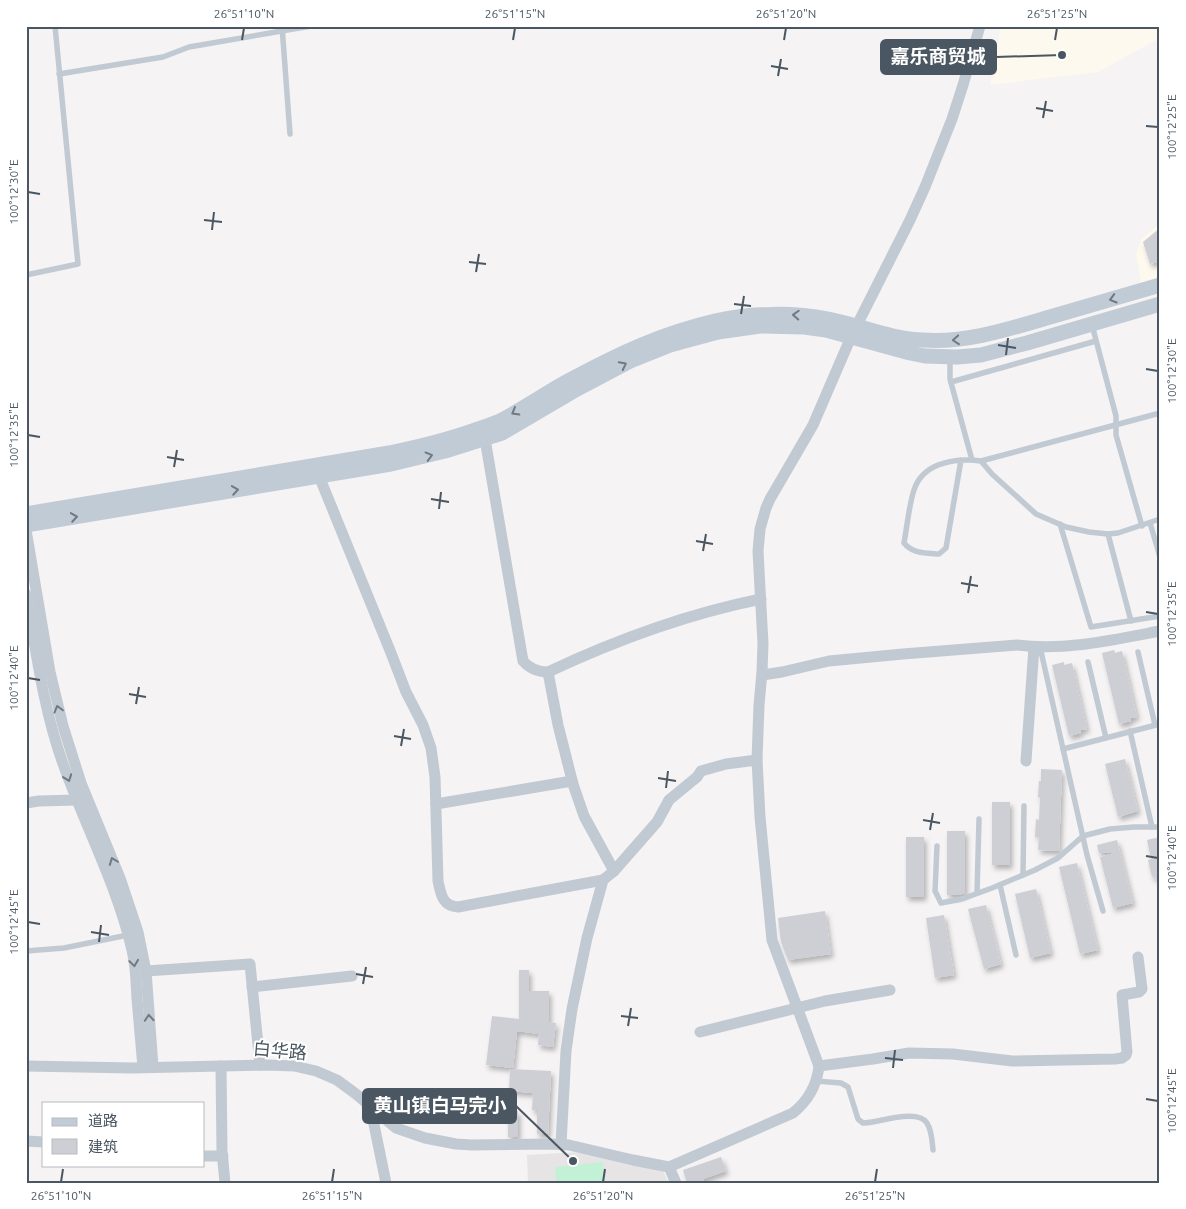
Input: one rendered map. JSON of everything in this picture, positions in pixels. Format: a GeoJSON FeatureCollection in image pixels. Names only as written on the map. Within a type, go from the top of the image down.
{"type":"FeatureCollection","features":[{"type":"Feature","properties":{"kind":"street"},"geometry":{"type":"LineString","coordinates":[[676,1183],[669,1167],[794,1113],[810,1095],[816,1081],[819,1066],[772,940],[757,760],[764,644],[758,545],[760,529],[770,499],[813,425],[854,332],[929,178],[952,119],[980,26]]}},
{"type":"Feature","properties":{"kind":"street"},"geometry":{"type":"LineString","coordinates":[[26,525],[417,459],[502,433],[577,389],[630,361],[691,339],[732,329],[782,326],[922,340],[958,340],[1022,326],[1160,285]]}},
{"type":"Feature","properties":{"kind":"street"},"geometry":{"type":"LineString","coordinates":[[26,514],[389,453],[442,441],[497,422],[571,379],[626,351],[667,335],[716,320],[783,314],[828,319],[854,332],[910,353],[957,358],[981,355],[1160,304]]}},
{"type":"Feature","properties":{"kind":"street"},"geometry":{"type":"LineString","coordinates":[[484,439],[523,661],[531,668],[548,672],[585,655],[681,620],[728,606],[761,599]]}},
{"type":"Feature","properties":{"kind":"street"},"geometry":{"type":"LineString","coordinates":[[319,476],[406,692],[428,736],[434,762],[438,881],[442,897],[449,905],[458,907],[603,880],[614,871],[657,822],[669,800],[697,777],[701,771],[726,764],[757,760]]}},
{"type":"Feature","properties":{"kind":"street"},"geometry":{"type":"LineString","coordinates":[[26,530],[50,672],[63,726],[81,783],[134,918],[143,951],[146,971],[148,1067]]}},
{"type":"Feature","properties":{"kind":"street"},"geometry":{"type":"LineString","coordinates":[[26,594],[45,702],[61,758],[110,882],[128,934],[148,1067]]}},
{"type":"Feature","properties":{"kind":"street"},"geometry":{"type":"LineString","coordinates":[[762,675],[829,662],[1017,645],[1037,647],[1095,643],[1160,631]]}},
{"type":"Feature","properties":{"kind":"street"},"geometry":{"type":"LineString","coordinates":[[1026,761],[1037,647]]}},
{"type":"Feature","properties":{"kind":"street"},"geometry":{"type":"LineString","coordinates":[[548,672],[558,725],[572,781],[584,816],[614,871]]}},
{"type":"Feature","properties":{"kind":"street"},"geometry":{"type":"LineString","coordinates":[[436,804],[572,781]]}},
{"type":"Feature","properties":{"kind":"street"},"geometry":{"type":"LineString","coordinates":[[26,803],[77,800]]}},
{"type":"Feature","properties":{"kind":"street"},"geometry":{"type":"LineString","coordinates":[[560,1144],[566,1051],[572,1009],[587,938],[603,880]]}},
{"type":"Feature","properties":{"kind":"street"},"geometry":{"type":"LineString","coordinates":[[819,1066],[909,1053],[953,1054],[1012,1061],[1115,1060],[1122,1058],[1127,1052],[1122,995],[1139,992],[1142,989],[1138,957]]}},
{"type":"Feature","properties":{"kind":"street"},"geometry":{"type":"LineString","coordinates":[[146,971],[250,964],[260,1065]]}},
{"type":"Feature","properties":{"kind":"street"},"geometry":{"type":"LineString","coordinates":[[252,987],[352,976]]}},
{"type":"Feature","properties":{"kind":"street"},"geometry":{"type":"LineString","coordinates":[[700,1032],[825,1001],[890,990]]}},
{"type":"Feature","properties":{"kind":"street","name":"白华路"},"geometry":{"type":"LineString","coordinates":[[26,1066],[294,1066],[316,1071],[332,1078],[347,1087],[396,1128],[425,1138],[440,1142],[472,1145],[560,1144],[580,1146],[669,1167]]}},
{"type":"Feature","properties":{"kind":"street"},"geometry":{"type":"LineString","coordinates":[[221,1066],[225,1183]]}},
{"type":"Feature","properties":{"kind":"street"},"geometry":{"type":"LineString","coordinates":[[370,1106],[386,1183]]}},
{"type":"Feature","properties":{"kind":"street"},"geometry":{"type":"LineString","coordinates":[[26,1141],[42,1142]]}},
{"type":"Feature","properties":{"kind":"street"},"geometry":{"type":"LineString","coordinates":[[205,1156],[223,1156]]}},
{"type":"Feature","properties":{"kind":"lane"},"geometry":{"type":"LineString","coordinates":[[26,275],[78,264],[55,26]]}},
{"type":"Feature","properties":{"kind":"lane"},"geometry":{"type":"LineString","coordinates":[[59,74],[163,57],[189,47],[282,29],[311,26]]}},
{"type":"Feature","properties":{"kind":"lane"},"geometry":{"type":"LineString","coordinates":[[282,29],[290,134]]}},
{"type":"Feature","properties":{"kind":"lane"},"geometry":{"type":"LineString","coordinates":[[1092,324],[1116,416],[1116,435],[1142,526]]}},
{"type":"Feature","properties":{"kind":"lane"},"geometry":{"type":"LineString","coordinates":[[951,382],[1096,341]]}},
{"type":"Feature","properties":{"kind":"lane"},"geometry":{"type":"LineString","coordinates":[[950,357],[951,382],[972,460]]}},
{"type":"Feature","properties":{"kind":"lane"},"geometry":{"type":"LineString","coordinates":[[961,460],[946,548],[939,554],[920,553],[911,550],[904,543],[913,491],[925,473],[938,465],[961,460],[981,461],[1160,413]]}},
{"type":"Feature","properties":{"kind":"lane"},"geometry":{"type":"LineString","coordinates":[[981,461],[992,474],[1036,514],[1060,524],[1089,532],[1108,534],[1118,533],[1160,519]]}},
{"type":"Feature","properties":{"kind":"lane"},"geometry":{"type":"LineString","coordinates":[[1150,523],[1160,557]]}},
{"type":"Feature","properties":{"kind":"lane"},"geometry":{"type":"LineString","coordinates":[[1060,524],[1090,627],[1160,616]]}},
{"type":"Feature","properties":{"kind":"lane"},"geometry":{"type":"LineString","coordinates":[[1108,534],[1131,621]]}},
{"type":"Feature","properties":{"kind":"lane"},"geometry":{"type":"LineString","coordinates":[[1037,647],[1064,748],[1087,855],[1103,911]]}},
{"type":"Feature","properties":{"kind":"lane"},"geometry":{"type":"LineString","coordinates":[[1064,748],[1157,724],[1138,652]]}},
{"type":"Feature","properties":{"kind":"lane"},"geometry":{"type":"LineString","coordinates":[[1088,662],[1106,738]]}},
{"type":"Feature","properties":{"kind":"lane"},"geometry":{"type":"LineString","coordinates":[[1130,731],[1152,827]]}},
{"type":"Feature","properties":{"kind":"lane"},"geometry":{"type":"LineString","coordinates":[[1023,875],[1024,806]]}},
{"type":"Feature","properties":{"kind":"lane"},"geometry":{"type":"LineString","coordinates":[[977,893],[979,819]]}},
{"type":"Feature","properties":{"kind":"lane"},"geometry":{"type":"LineString","coordinates":[[937,846],[935,891],[941,903],[962,899],[1023,875],[1058,858],[1084,836],[1110,829],[1160,827]]}},
{"type":"Feature","properties":{"kind":"lane"},"geometry":{"type":"LineString","coordinates":[[1000,885],[1016,955]]}},
{"type":"Feature","properties":{"kind":"lane"},"geometry":{"type":"LineString","coordinates":[[26,951],[64,948],[128,934]]}},
{"type":"Feature","properties":{"kind":"lane"},"geometry":{"type":"LineString","coordinates":[[816,1081],[841,1083],[848,1087],[858,1119],[862,1123],[909,1116],[923,1119],[928,1124],[933,1150]]}},
{"type":"Feature","properties":{"kind":"shaded area"},"geometry":{"type":"Polygon","coordinates":[[[1001,26],[1160,26],[1160,38],[1098,72],[990,85],[1001,26]]]}},
{"type":"Feature","properties":{"kind":"shaded area"},"geometry":{"type":"Polygon","coordinates":[[[1160,224],[1160,278],[1141,284],[1136,255],[1141,239],[1160,224]]]}},
{"type":"Feature","properties":{"kind":"shaded area"},"geometry":{"type":"Polygon","coordinates":[[[580,1152],[662,1169],[669,1183],[528,1183],[527,1155],[580,1152]]]}},
{"type":"Feature","properties":{"kind":"green space"},"geometry":{"type":"Polygon","coordinates":[[[603,1162],[605,1183],[556,1183],[555,1167],[603,1162]]]}},
{"type":"Feature","properties":{"kind":"building"},"geometry":{"type":"Polygon","coordinates":[[[1160,228],[1160,261],[1150,264],[1143,242],[1160,228]]]}},
{"type":"Feature","properties":{"kind":"building"},"geometry":{"type":"Polygon","coordinates":[[[1114,650],[1115,653],[1122,651],[1137,717],[1130,718],[1131,721],[1119,724],[1102,653],[1114,650]]]}},
{"type":"Feature","properties":{"kind":"building"},"geometry":{"type":"Polygon","coordinates":[[[1064,662],[1064,665],[1072,663],[1087,729],[1080,730],[1081,733],[1069,736],[1052,665],[1064,662]]]}},
{"type":"Feature","properties":{"kind":"building"},"geometry":{"type":"Polygon","coordinates":[[[1125,759],[1138,811],[1118,817],[1105,764],[1125,759]]]}},
{"type":"Feature","properties":{"kind":"building"},"geometry":{"type":"Polygon","coordinates":[[[1041,769],[1062,770],[1059,851],[1038,850],[1039,837],[1035,837],[1036,819],[1039,820],[1040,798],[1038,797],[1041,769]]]}},
{"type":"Feature","properties":{"kind":"building"},"geometry":{"type":"Polygon","coordinates":[[[992,802],[1010,802],[1010,865],[992,865],[992,802]]]}},
{"type":"Feature","properties":{"kind":"building"},"geometry":{"type":"Polygon","coordinates":[[[947,831],[965,831],[965,893],[958,895],[947,895],[947,831]]]}},
{"type":"Feature","properties":{"kind":"building"},"geometry":{"type":"Polygon","coordinates":[[[906,837],[924,837],[924,897],[906,897],[906,837]]]}},
{"type":"Feature","properties":{"kind":"building"},"geometry":{"type":"Polygon","coordinates":[[[1160,837],[1160,879],[1156,880],[1155,876],[1152,877],[1148,860],[1151,859],[1147,840],[1160,837]]]}},
{"type":"Feature","properties":{"kind":"building"},"geometry":{"type":"Polygon","coordinates":[[[1117,840],[1133,903],[1113,908],[1100,857],[1115,853],[1099,853],[1097,845],[1117,840]]]}},
{"type":"Feature","properties":{"kind":"building"},"geometry":{"type":"Polygon","coordinates":[[[1077,863],[1098,950],[1080,954],[1059,867],[1077,863]]]}},
{"type":"Feature","properties":{"kind":"building"},"geometry":{"type":"Polygon","coordinates":[[[1036,889],[1051,953],[1030,958],[1015,894],[1036,889]]]}},
{"type":"Feature","properties":{"kind":"building"},"geometry":{"type":"Polygon","coordinates":[[[986,905],[1001,964],[984,969],[968,909],[986,905]]]}},
{"type":"Feature","properties":{"kind":"building"},"geometry":{"type":"Polygon","coordinates":[[[825,911],[831,954],[788,960],[781,942],[778,918],[825,911]]]}},
{"type":"Feature","properties":{"kind":"building"},"geometry":{"type":"Polygon","coordinates":[[[944,915],[954,975],[935,978],[926,918],[944,915]]]}},
{"type":"Feature","properties":{"kind":"building"},"geometry":{"type":"Polygon","coordinates":[[[519,970],[529,970],[529,991],[549,991],[549,1022],[556,1023],[553,1047],[538,1045],[539,1034],[517,1031],[513,1068],[486,1065],[492,1016],[519,1019],[519,970]]]}},
{"type":"Feature","properties":{"kind":"building"},"geometry":{"type":"Polygon","coordinates":[[[510,1069],[551,1071],[548,1134],[537,1134],[537,1110],[532,1110],[533,1093],[509,1091],[510,1069]]]}},
{"type":"Feature","properties":{"kind":"building"},"geometry":{"type":"Polygon","coordinates":[[[508,1111],[518,1111],[518,1137],[508,1137],[508,1111]]]}},
{"type":"Feature","properties":{"kind":"building"},"geometry":{"type":"Polygon","coordinates":[[[721,1157],[726,1171],[703,1179],[705,1183],[687,1183],[683,1170],[721,1157]]]}},
{"type":"Feature","properties":{"kind":"place","name":"嘉乐商贸城"},"geometry":{"type":"Point","coordinates":[1062,55]}},
{"type":"Feature","properties":{"kind":"place","name":"黄山镇白马完小"},"geometry":{"type":"Point","coordinates":[573,1161]}}]}
